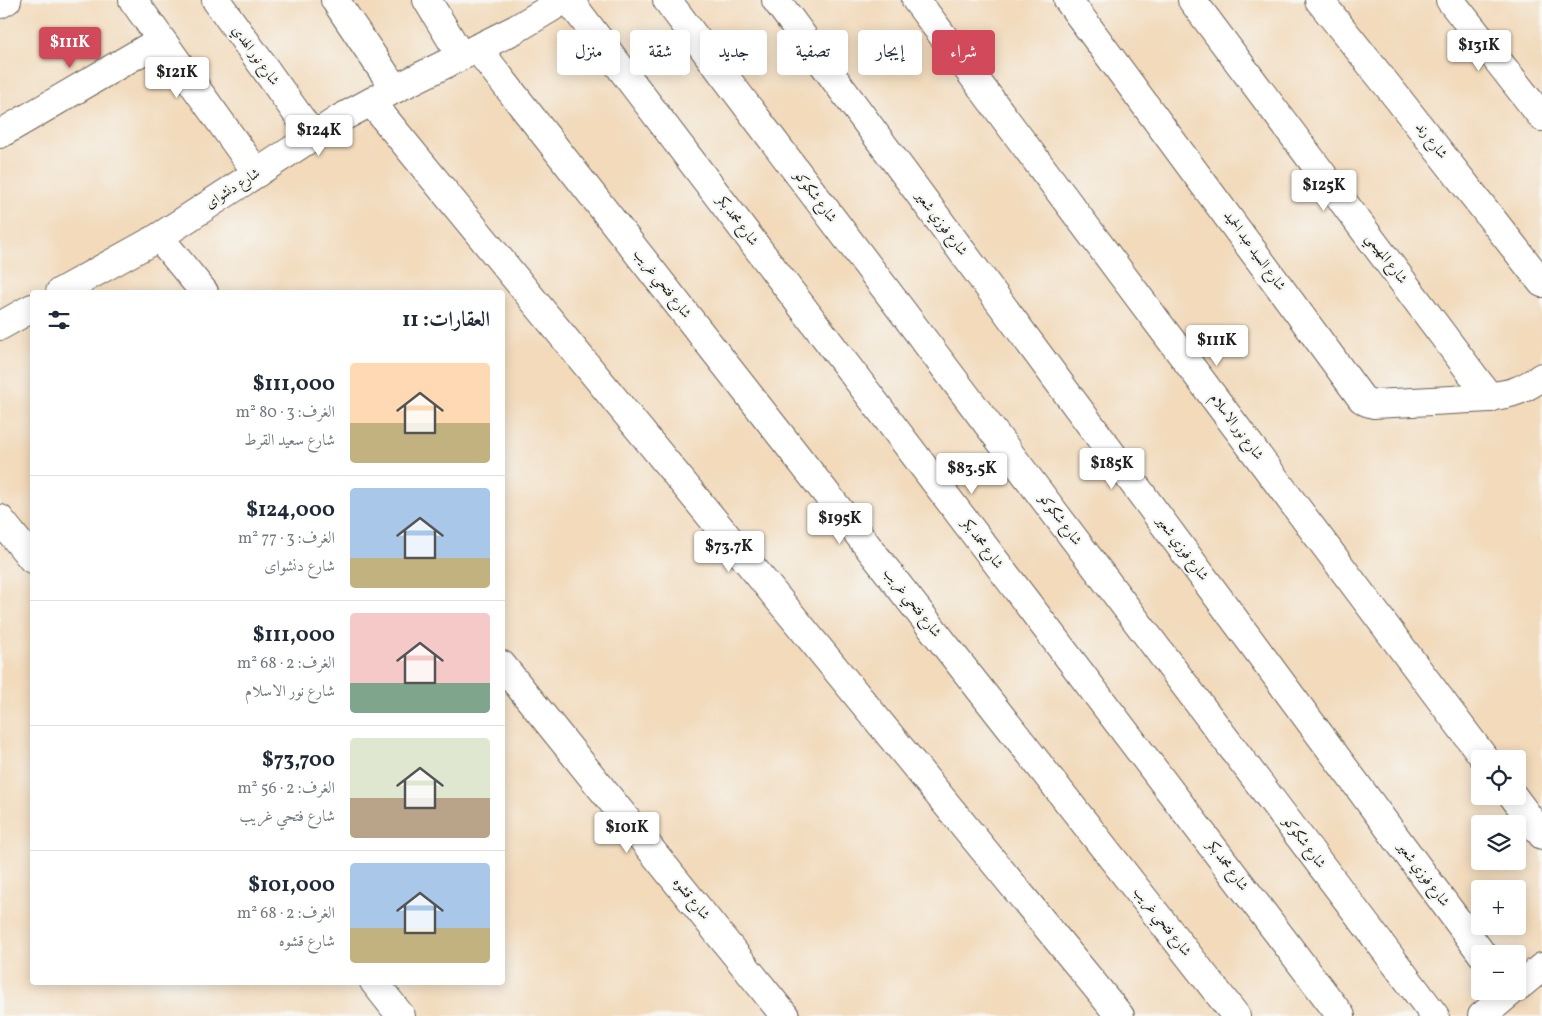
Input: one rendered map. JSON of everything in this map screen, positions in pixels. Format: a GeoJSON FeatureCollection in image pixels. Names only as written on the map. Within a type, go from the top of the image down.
{"type":"FeatureCollection","features":[{"type":"Feature","properties":{"kind":"street"},"geometry":{"type":"LineString","coordinates":[[0,4],[7,0]]}},
{"type":"Feature","properties":{"kind":"street"},"geometry":{"type":"LineString","coordinates":[[133,0],[257,174]]}},
{"type":"Feature","properties":{"kind":"street","name":"شارع نور الهدي"},"geometry":{"type":"LineString","coordinates":[[216,0],[313,136]]}},
{"type":"Feature","properties":{"kind":"street"},"geometry":{"type":"LineString","coordinates":[[335,0],[395,89]]}},
{"type":"Feature","properties":{"kind":"street","name":"شارع فتحي غريب"},"geometry":{"type":"LineString","coordinates":[[427,0],[1236,1016]]}},
{"type":"Feature","properties":{"kind":"street","name":"شارع شكوكو"},"geometry":{"type":"LineString","coordinates":[[666,0],[1434,1016]]}},
{"type":"Feature","properties":{"kind":"street","name":"شارع فوزي شعير"},"geometry":{"type":"LineString","coordinates":[[776,0],[1475,945]]}},
{"type":"Feature","properties":{"kind":"street","name":"شارع نور الاسلام"},"geometry":{"type":"LineString","coordinates":[[916,0],[1477,750]]}},
{"type":"Feature","properties":{"kind":"street","name":"شارع السيد عبد الحميد"},"geometry":{"type":"LineString","coordinates":[[1068,0],[1362,399],[1374,404],[1490,398],[1492,396],[1517,392],[1542,377]]}},
{"type":"Feature","properties":{"kind":"street","name":"شارع المهيمي"},"geometry":{"type":"LineString","coordinates":[[1192,0],[1490,398]]}},
{"type":"Feature","properties":{"kind":"street","name":"شارع رند"},"geometry":{"type":"LineString","coordinates":[[1319,0],[1542,283]]}},
{"type":"Feature","properties":{"kind":"street"},"geometry":{"type":"LineString","coordinates":[[1450,0],[1542,117]]}},
{"type":"Feature","properties":{"kind":"street","name":"شارع دنشواى"},"geometry":{"type":"LineString","coordinates":[[64,290],[159,237],[313,136],[371,102],[516,29],[558,2]]}},
{"type":"Feature","properties":{"kind":"street","name":"شارع محمد بكر"},"geometry":{"type":"LineString","coordinates":[[558,2],[1341,1016]]}},
{"type":"Feature","properties":{"kind":"street"},"geometry":{"type":"LineString","coordinates":[[0,134],[161,40]]}},
{"type":"Feature","properties":{"kind":"street"},"geometry":{"type":"LineString","coordinates":[[371,102],[1120,1016]]}},
{"type":"Feature","properties":{"kind":"street"},"geometry":{"type":"LineString","coordinates":[[159,237],[202,290]]}},
{"type":"Feature","properties":{"kind":"street"},"geometry":{"type":"LineString","coordinates":[[0,326],[30,309]]}},
{"type":"Feature","properties":{"kind":"street"},"geometry":{"type":"LineString","coordinates":[[0,519],[30,556]]}},
{"type":"Feature","properties":{"kind":"street","name":"شارع قشوه"},"geometry":{"type":"LineString","coordinates":[[505,669],[785,1016]]}},
{"type":"Feature","properties":{"kind":"street"},"geometry":{"type":"LineString","coordinates":[[1520,805],[1542,835]]}},
{"type":"Feature","properties":{"kind":"street"},"geometry":{"type":"LineString","coordinates":[[1526,979],[1542,967]]}},
{"type":"Feature","properties":{"kind":"street"},"geometry":{"type":"LineString","coordinates":[[376,985],[401,1016]]}},
{"type":"Feature","properties":{"kind":"street"},"geometry":{"type":"LineString","coordinates":[[1482,1016],[1500,1000]]}}]}
